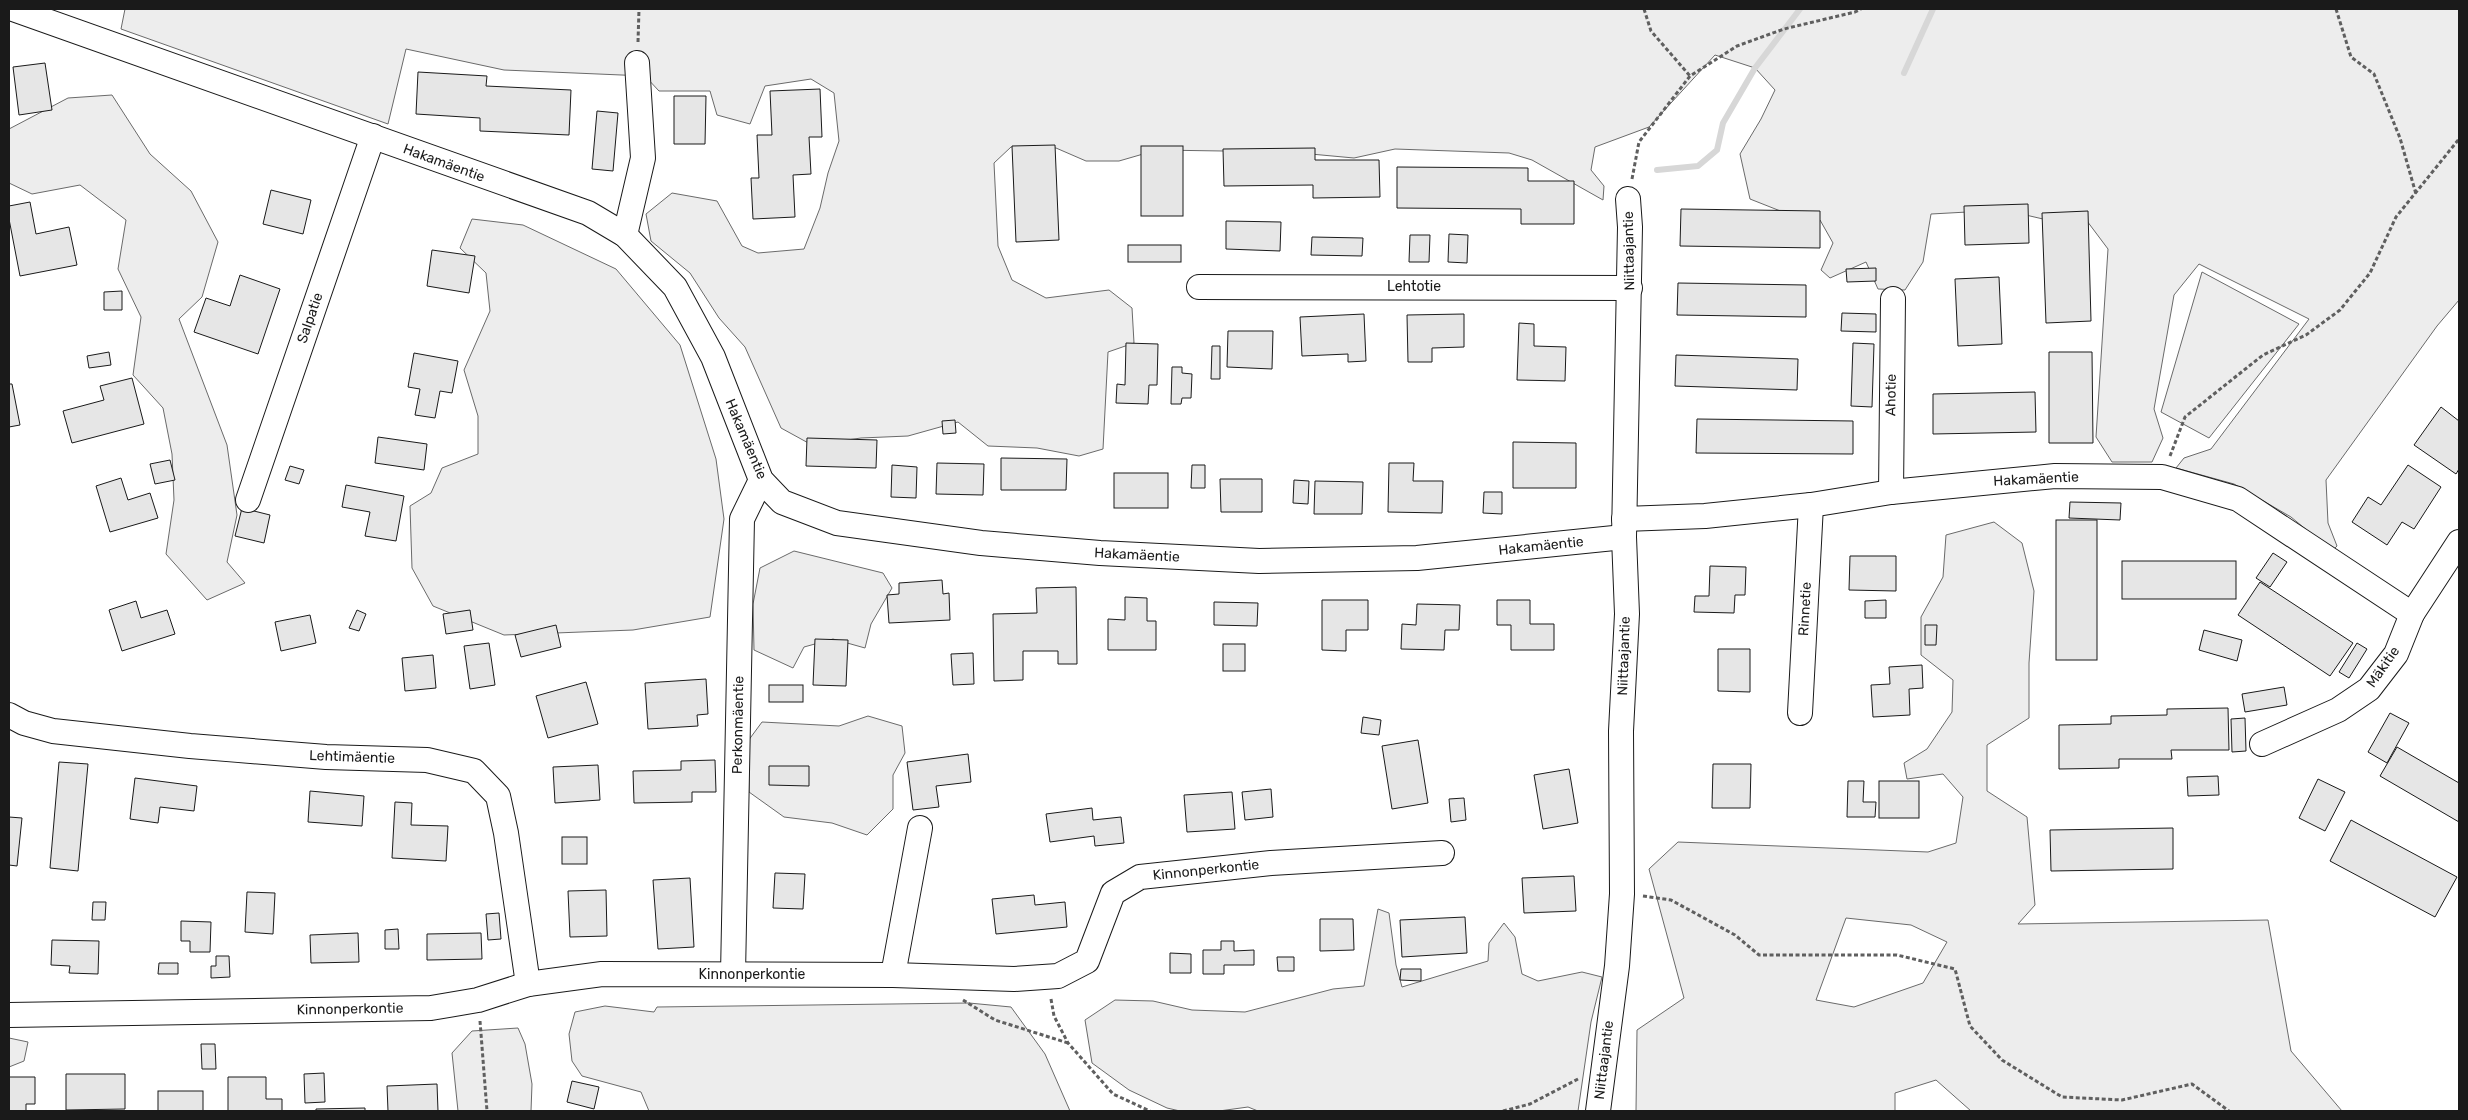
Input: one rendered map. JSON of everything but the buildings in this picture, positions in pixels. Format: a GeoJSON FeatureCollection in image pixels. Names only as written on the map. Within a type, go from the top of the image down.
{"type":"FeatureCollection","features":[{"type":"Feature","properties":{"kind":"street","name":"Hakamäentie"},"geometry":{"type":"LineString","coordinates":[[13,9],[588,214],[625,235],[675,288],[713,357],[761,480],[782,502],[837,523],[981,543],[1100,553],[1259,561],[1417,558],[1705,516],[1811,505],[1891,492],[2054,476],[2162,477],[2238,499],[2412,614]]}},
{"type":"Feature","properties":{"kind":"street"},"geometry":{"type":"LineString","coordinates":[[625,235],[643,158],[637,63]]}},
{"type":"Feature","properties":{"kind":"street","name":"Salpatie"},"geometry":{"type":"LineString","coordinates":[[248,500],[373,136]]}},
{"type":"Feature","properties":{"kind":"street","name":"Niittaajantie"},"geometry":{"type":"LineString","coordinates":[[1598,1111],[1617,966],[1622,894],[1621,731],[1627,614],[1624,528],[1630,288],[1628,200]]}},
{"type":"Feature","properties":{"kind":"street","name":"Lehtotie"},"geometry":{"type":"LineString","coordinates":[[1199,287],[1630,288]]}},
{"type":"Feature","properties":{"kind":"street","name":"Ahotie"},"geometry":{"type":"LineString","coordinates":[[1891,492],[1893,299]]}},
{"type":"Feature","properties":{"kind":"street","name":"Perkonmäentie"},"geometry":{"type":"LineString","coordinates":[[734,974],[742,519],[761,480]]}},
{"type":"Feature","properties":{"kind":"street","name":"Rinnetie"},"geometry":{"type":"LineString","coordinates":[[1800,712],[1811,505]]}},
{"type":"Feature","properties":{"kind":"street","name":"Mäkitie"},"geometry":{"type":"LineString","coordinates":[[2262,744],[2338,710],[2369,689],[2396,654],[2412,614],[2459,542]]}},
{"type":"Feature","properties":{"kind":"street","name":"Lehtimäentie"},"geometry":{"type":"LineString","coordinates":[[9,715],[24,723],[53,731],[190,746],[326,757],[426,760],[474,771],[498,796],[506,834],[528,984]]}},
{"type":"Feature","properties":{"kind":"street"},"geometry":{"type":"LineString","coordinates":[[893,976],[920,828]]}},
{"type":"Feature","properties":{"kind":"street","name":"Kinnonperkontie"},"geometry":{"type":"LineString","coordinates":[[9,1015],[431,1008],[478,1000],[528,984],[602,974],[734,974],[1014,979],[1058,976],[1087,961],[1113,893],[1140,877],[1271,863],[1442,853]]}},
{"type":"Feature","properties":{"kind":"path"},"geometry":{"type":"LineString","coordinates":[[637,63],[638,9]]}},
{"type":"Feature","properties":{"kind":"path"},"geometry":{"type":"LineString","coordinates":[[1644,9],[1651,31],[1690,76]]}},
{"type":"Feature","properties":{"kind":"path"},"geometry":{"type":"LineString","coordinates":[[1628,200],[1639,142],[1690,76],[1737,46],[1784,28],[1861,9]]}},
{"type":"Feature","properties":{"kind":"path"},"geometry":{"type":"LineString","coordinates":[[2336,9],[2351,56],[2374,74],[2400,138],[2416,194]]}},
{"type":"Feature","properties":{"kind":"path"},"geometry":{"type":"LineString","coordinates":[[2162,477],[2184,417],[2263,355],[2306,335],[2340,310],[2370,273],[2396,217],[2459,139]]}},
{"type":"Feature","properties":{"kind":"path"},"geometry":{"type":"LineString","coordinates":[[1622,894],[1671,900],[1735,935],[1759,955],[1897,955],[1955,969],[1970,1026],[2002,1060],[2062,1097],[2122,1100],[2192,1084],[2229,1111]]}},
{"type":"Feature","properties":{"kind":"path"},"geometry":{"type":"LineString","coordinates":[[1048,976],[1054,1016],[1068,1043],[1113,1094],[1150,1111]]}},
{"type":"Feature","properties":{"kind":"path"},"geometry":{"type":"LineString","coordinates":[[478,1000],[487,1111]]}},
{"type":"Feature","properties":{"kind":"path"},"geometry":{"type":"LineString","coordinates":[[962,1000],[995,1020],[1068,1043]]}},
{"type":"Feature","properties":{"kind":"path"},"geometry":{"type":"LineString","coordinates":[[1503,1111],[1530,1104],[1603,1067]]}},
{"type":"Feature","properties":{"kind":"shaded area"},"geometry":{"type":"Polygon","coordinates":[[[125,9],[2459,9],[2459,300],[2437,326],[2326,480],[2328,523],[2337,546],[2332,551],[2291,517],[2234,484],[2176,468],[2184,458],[2211,449],[2309,319],[2199,264],[2174,295],[2154,409],[2163,438],[2152,462],[2112,462],[2096,437],[2108,249],[2081,213],[2043,219],[2004,210],[1931,214],[1923,262],[1905,290],[1878,289],[1866,262],[1830,278],[1821,270],[1833,243],[1820,220],[1788,214],[1750,199],[1740,154],[1761,119],[1775,90],[1755,68],[1715,55],[1649,127],[1595,147],[1591,170],[1604,186],[1603,200],[1532,160],[1509,153],[1395,149],[1354,158],[1289,152],[1157,150],[1119,161],[1086,161],[1056,148],[1011,147],[994,163],[998,246],[1012,280],[1046,298],[1109,290],[1132,308],[1134,343],[1108,352],[1103,449],[1079,456],[1037,448],[988,446],[958,422],[908,436],[861,438],[812,445],[781,428],[745,347],[719,318],[690,273],[651,241],[646,214],[672,193],[717,201],[742,246],[758,253],[804,249],[820,208],[828,173],[839,141],[834,93],[811,79],[765,86],[750,124],[717,115],[710,91],[659,91],[645,76],[504,70],[406,49],[388,124],[121,29],[125,9]]]}},
{"type":"Feature","properties":{"kind":"shaded area"},"geometry":{"type":"Polygon","coordinates":[[[112,95],[150,154],[191,191],[218,242],[202,297],[179,319],[227,445],[237,515],[227,562],[245,583],[207,600],[166,554],[174,500],[172,454],[163,408],[133,375],[141,317],[118,269],[126,220],[80,185],[32,194],[9,183],[9,129],[68,98],[112,95]]]}},
{"type":"Feature","properties":{"kind":"shaded area"},"geometry":{"type":"Polygon","coordinates":[[[472,219],[523,225],[616,269],[680,345],[716,459],[724,519],[710,617],[633,630],[504,635],[433,606],[412,568],[410,506],[431,493],[442,468],[478,454],[478,416],[464,370],[490,311],[486,273],[460,248],[472,219]]]}},
{"type":"Feature","properties":{"kind":"shaded area"},"geometry":{"type":"Polygon","coordinates":[[[2202,272],[2299,324],[2209,438],[2161,412],[2202,272]]]}},
{"type":"Feature","properties":{"kind":"shaded area"},"geometry":{"type":"Polygon","coordinates":[[[1994,522],[2022,543],[2034,591],[2029,663],[2029,718],[1987,745],[1987,791],[2027,817],[2035,905],[2018,924],[2268,920],[2291,1051],[2342,1111],[1971,1111],[1936,1080],[1895,1093],[1895,1111],[1636,1111],[1637,1030],[1684,998],[1649,869],[1678,842],[1928,852],[1956,843],[1963,797],[1943,774],[1907,779],[1904,763],[1927,749],[1952,712],[1953,680],[1921,655],[1921,617],[1943,577],[1946,535],[1994,522]],[[1846,918],[1816,1000],[1854,1007],[1923,983],[1947,942],[1911,925],[1846,918]]]}},
{"type":"Feature","properties":{"kind":"shaded area"},"geometry":{"type":"Polygon","coordinates":[[[794,551],[883,573],[892,588],[871,624],[865,648],[833,639],[804,647],[793,668],[754,650],[753,604],[760,568],[794,551]]]}},
{"type":"Feature","properties":{"kind":"shaded area"},"geometry":{"type":"Polygon","coordinates":[[[868,716],[902,726],[905,753],[893,775],[893,809],[867,835],[832,823],[784,817],[749,792],[748,741],[762,722],[839,726],[868,716]]]}},
{"type":"Feature","properties":{"kind":"shaded area"},"geometry":{"type":"Polygon","coordinates":[[[1378,909],[1389,913],[1396,965],[1402,987],[1488,961],[1489,943],[1504,923],[1515,937],[1522,974],[1538,981],[1582,972],[1602,977],[1591,1022],[1578,1111],[1258,1111],[1248,1107],[1219,1111],[1180,1111],[1167,1108],[1129,1090],[1092,1063],[1085,1020],[1115,1000],[1153,1001],[1192,1010],[1245,1012],[1333,989],[1364,986],[1378,909]]]}},
{"type":"Feature","properties":{"kind":"shaded area"},"geometry":{"type":"Polygon","coordinates":[[[969,1003],[1011,1007],[1045,1054],[1070,1111],[649,1111],[641,1092],[582,1076],[572,1061],[569,1034],[575,1012],[605,1006],[654,1012],[657,1007],[969,1003]]]}},
{"type":"Feature","properties":{"kind":"shaded area"},"geometry":{"type":"Polygon","coordinates":[[[518,1028],[525,1044],[532,1084],[531,1111],[458,1111],[452,1053],[472,1031],[518,1028]]]}},
{"type":"Feature","properties":{"kind":"shaded area"},"geometry":{"type":"Polygon","coordinates":[[[9,1038],[28,1042],[24,1061],[9,1067],[9,1038]]]}},
{"type":"Feature","properties":{"kind":"waterway"},"geometry":{"type":"LineString","coordinates":[[1657,170],[1698,166],[1717,150],[1723,123],[1755,68],[1800,9]]}},
{"type":"Feature","properties":{"kind":"waterway"},"geometry":{"type":"LineString","coordinates":[[1904,73],[1933,9]]}}]}
